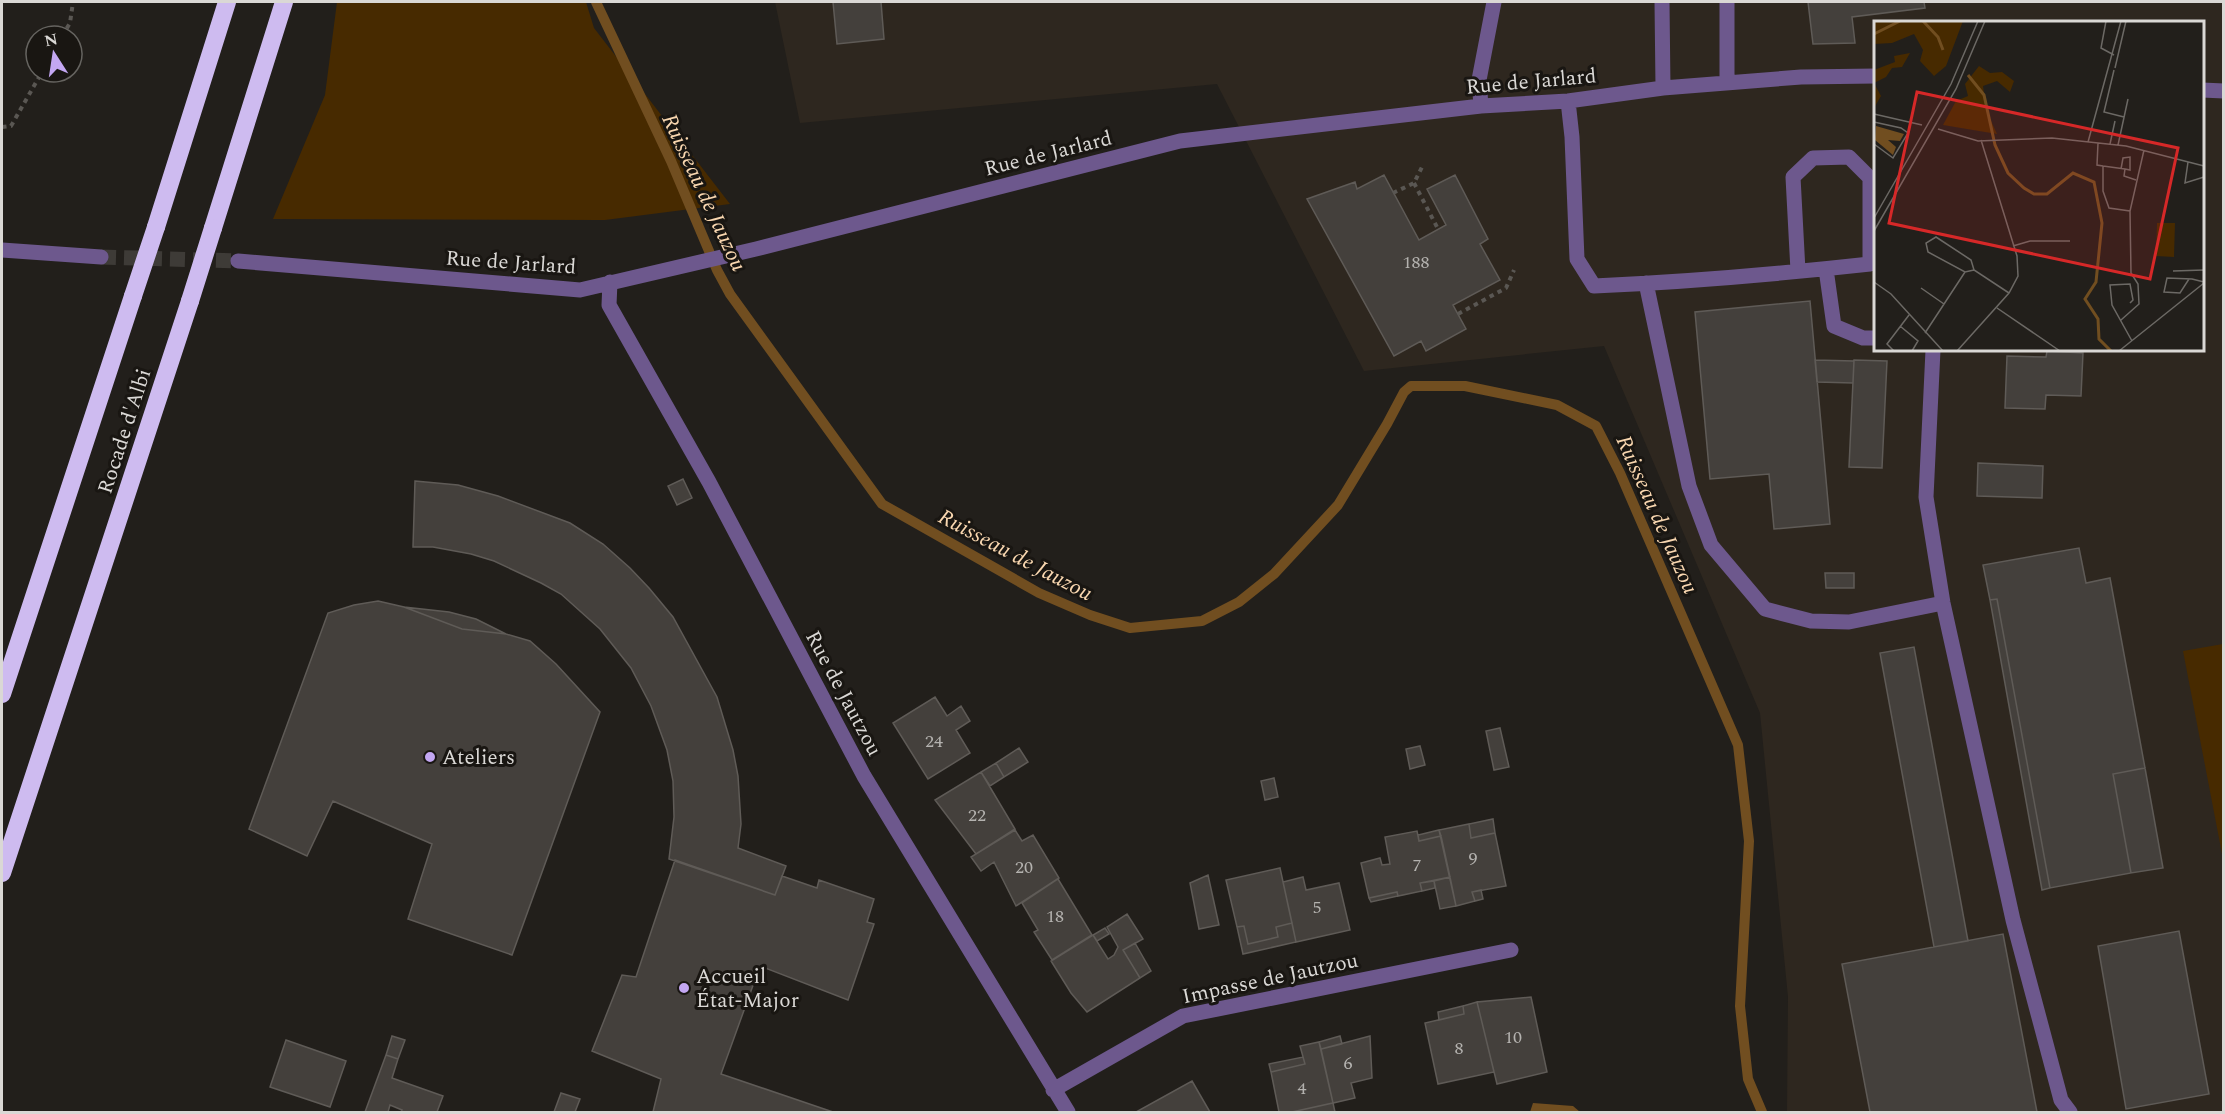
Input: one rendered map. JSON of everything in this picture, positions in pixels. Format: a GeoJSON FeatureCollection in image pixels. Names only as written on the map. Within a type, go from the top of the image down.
{"type":"FeatureCollection","features":[{"type":"Feature","properties":{"kind":"highway","name":"Rocade d'Albi"},"geometry":{"type":"LineString","coordinates":[[2,694],[156,227],[227,2]]}},
{"type":"Feature","properties":{"kind":"highway","name":"Rocade d'Albi"},"geometry":{"type":"LineString","coordinates":[[2,873],[190,301],[284,2]]}},
{"type":"Feature","properties":{"kind":"street"},"geometry":{"type":"LineString","coordinates":[[1480,106],[1479,80],[1494,2]]}},
{"type":"Feature","properties":{"kind":"street"},"geometry":{"type":"LineString","coordinates":[[1662,2],[1663,87]]}},
{"type":"Feature","properties":{"kind":"street"},"geometry":{"type":"LineString","coordinates":[[1727,2],[1727,83]]}},
{"type":"Feature","properties":{"kind":"street","name":"Rue de Jarlard"},"geometry":{"type":"LineString","coordinates":[[238,261],[580,290],[756,249],[1180,141],[1480,106],[1568,101],[1663,87],[1801,77],[1874,76]]}},
{"type":"Feature","properties":{"kind":"street"},"geometry":{"type":"LineString","coordinates":[[2204,90],[2223,91]]}},
{"type":"Feature","properties":{"kind":"street"},"geometry":{"type":"LineString","coordinates":[[1568,101],[1572,137],[1577,259],[1594,286],[1826,269],[1870,264],[1870,177],[1848,157],[1813,159],[1793,177],[1798,271]]}},
{"type":"Feature","properties":{"kind":"street"},"geometry":{"type":"LineString","coordinates":[[2,250],[101,257]]}},
{"type":"Feature","properties":{"kind":"street"},"geometry":{"type":"LineString","coordinates":[[1826,269],[1834,326],[1863,338],[1874,338]]}},
{"type":"Feature","properties":{"kind":"street","name":"Rue de Jautzou"},"geometry":{"type":"LineString","coordinates":[[610,282],[609,304],[709,482],[864,776],[1068,1113]]}},
{"type":"Feature","properties":{"kind":"street"},"geometry":{"type":"LineString","coordinates":[[1646,283],[1689,486],[1711,545],[1765,609],[1811,621],[1849,622],[1943,603]]}},
{"type":"Feature","properties":{"kind":"street"},"geometry":{"type":"LineString","coordinates":[[1933,351],[1926,497],[1943,603],[2013,920],[2061,1100],[2070,1113]]}},
{"type":"Feature","properties":{"kind":"street","name":"Impasse de Jautzou"},"geometry":{"type":"LineString","coordinates":[[1053,1090],[1183,1016],[1511,950]]}},
{"type":"Feature","properties":{"kind":"path"},"geometry":{"type":"LineString","coordinates":[[69,24],[73,2]]}},
{"type":"Feature","properties":{"kind":"path"},"geometry":{"type":"LineString","coordinates":[[2,127],[11,126],[35,84]]}},
{"type":"Feature","properties":{"kind":"path"},"geometry":{"type":"LineString","coordinates":[[1393,193],[1414,183],[1422,167]]}},
{"type":"Feature","properties":{"kind":"path"},"geometry":{"type":"LineString","coordinates":[[1414,183],[1438,229]]}},
{"type":"Feature","properties":{"kind":"path"},"geometry":{"type":"LineString","coordinates":[[1458,314],[1506,288],[1514,270]]}},
{"type":"Feature","properties":{"kind":"shaded area"},"geometry":{"type":"Polygon","coordinates":[[[337,2],[586,2],[594,28],[730,204],[605,220],[273,219],[325,95],[337,2]]]}},
{"type":"Feature","properties":{"kind":"shaded area"},"geometry":{"type":"Polygon","coordinates":[[[775,2],[2223,2],[2223,1112],[1787,1112],[1788,997],[1760,713],[1604,346],[1364,371],[1217,84],[800,123],[775,2]]]}},
{"type":"Feature","properties":{"kind":"shaded area"},"geometry":{"type":"Polygon","coordinates":[[[2224,644],[2223,859],[2183,651],[2224,644]]]}},
{"type":"Feature","properties":{"kind":"shaded area"},"geometry":{"type":"Polygon","coordinates":[[[1533,1103],[1573,1106],[1580,1112],[1530,1112],[1533,1103]]]}},
{"type":"Feature","properties":{"kind":"building"},"geometry":{"type":"Polygon","coordinates":[[[833,2],[881,2],[884,39],[837,44],[833,2]]]}},
{"type":"Feature","properties":{"kind":"building"},"geometry":{"type":"Polygon","coordinates":[[[1808,2],[1924,2],[1925,8],[1852,17],[1855,43],[1813,44],[1808,2]]]}},
{"type":"Feature","properties":{"kind":"building"},"geometry":{"type":"Polygon","coordinates":[[[1384,175],[1419,240],[1446,225],[1427,189],[1455,175],[1488,239],[1480,244],[1500,280],[1453,305],[1466,329],[1426,351],[1421,341],[1394,356],[1307,199],[1355,182],[1357,189],[1384,175]]]}},
{"type":"Feature","properties":{"kind":"building"},"geometry":{"type":"Polygon","coordinates":[[[1810,301],[1830,524],[1774,529],[1769,474],[1710,479],[1695,312],[1810,301]]]}},
{"type":"Feature","properties":{"kind":"building"},"geometry":{"type":"Polygon","coordinates":[[[2047,351],[2083,353],[2081,396],[2046,395],[2045,409],[2005,408],[2007,356],[2046,357],[2047,351]]]}},
{"type":"Feature","properties":{"kind":"building"},"geometry":{"type":"Polygon","coordinates":[[[1815,360],[1854,361],[1853,383],[1817,382],[1815,360]]]}},
{"type":"Feature","properties":{"kind":"building"},"geometry":{"type":"Polygon","coordinates":[[[1854,360],[1887,361],[1882,468],[1849,467],[1854,360]]]}},
{"type":"Feature","properties":{"kind":"building"},"geometry":{"type":"Polygon","coordinates":[[[1978,463],[2043,466],[2042,498],[1977,496],[1978,463]]]}},
{"type":"Feature","properties":{"kind":"building"},"geometry":{"type":"Polygon","coordinates":[[[683,479],[692,498],[677,505],[668,486],[683,479]]]}},
{"type":"Feature","properties":{"kind":"building"},"geometry":{"type":"Polygon","coordinates":[[[415,481],[458,485],[498,496],[570,523],[603,544],[649,588],[673,617],[717,697],[733,750],[738,776],[741,824],[738,848],[786,866],[775,895],[669,859],[674,817],[673,781],[667,750],[651,706],[631,668],[600,629],[561,594],[494,561],[433,547],[413,547],[415,481]]]}},
{"type":"Feature","properties":{"kind":"building"},"geometry":{"type":"Polygon","coordinates":[[[2079,548],[2086,583],[2110,578],[2145,768],[2113,774],[2131,873],[2050,888],[1997,599],[1990,600],[1983,565],[2079,548]]]}},
{"type":"Feature","properties":{"kind":"building"},"geometry":{"type":"Polygon","coordinates":[[[1825,573],[1854,573],[1854,588],[1826,588],[1825,573]]]}},
{"type":"Feature","properties":{"kind":"building"},"geometry":{"type":"Polygon","coordinates":[[[1997,599],[2050,888],[2042,890],[1990,600],[1997,599]]]}},
{"type":"Feature","properties":{"kind":"building","name":"Ateliers"},"geometry":{"type":"Polygon","coordinates":[[[378,601],[404,607],[462,629],[506,634],[530,641],[556,664],[600,712],[512,955],[408,919],[432,844],[333,801],[307,856],[249,829],[328,613],[378,601]]]}},
{"type":"Feature","properties":{"kind":"building"},"geometry":{"type":"Polygon","coordinates":[[[404,607],[449,612],[476,619],[506,634],[462,629],[404,607]]]}},
{"type":"Feature","properties":{"kind":"building"},"geometry":{"type":"Polygon","coordinates":[[[1914,647],[1968,941],[1934,947],[1880,653],[1914,647]]]}},
{"type":"Feature","properties":{"kind":"building"},"geometry":{"type":"Polygon","coordinates":[[[935,697],[947,716],[961,706],[970,721],[956,730],[970,753],[928,779],[893,723],[935,697]]]}},
{"type":"Feature","properties":{"kind":"building"},"geometry":{"type":"Polygon","coordinates":[[[1500,728],[1509,767],[1494,770],[1486,731],[1500,728]]]}},
{"type":"Feature","properties":{"kind":"building"},"geometry":{"type":"Polygon","coordinates":[[[1420,746],[1425,765],[1410,769],[1406,749],[1420,746]]]}},
{"type":"Feature","properties":{"kind":"building"},"geometry":{"type":"Polygon","coordinates":[[[1019,748],[1028,762],[1004,777],[996,763],[1019,748]]]}},
{"type":"Feature","properties":{"kind":"building"},"geometry":{"type":"Polygon","coordinates":[[[996,763],[1004,777],[990,786],[981,772],[996,763]]]}},
{"type":"Feature","properties":{"kind":"building"},"geometry":{"type":"Polygon","coordinates":[[[2145,768],[2163,868],[2131,873],[2113,774],[2145,768]]]}},
{"type":"Feature","properties":{"kind":"building"},"geometry":{"type":"Polygon","coordinates":[[[981,772],[1015,829],[976,854],[935,800],[981,772]]]}},
{"type":"Feature","properties":{"kind":"building"},"geometry":{"type":"Polygon","coordinates":[[[1274,778],[1278,797],[1265,800],[1261,781],[1274,778]]]}},
{"type":"Feature","properties":{"kind":"building"},"geometry":{"type":"Polygon","coordinates":[[[1493,819],[1495,833],[1471,838],[1469,824],[1493,819]]]}},
{"type":"Feature","properties":{"kind":"building"},"geometry":{"type":"Polygon","coordinates":[[[1469,824],[1471,838],[1495,833],[1506,886],[1472,892],[1475,901],[1456,906],[1439,830],[1469,824]]]}},
{"type":"Feature","properties":{"kind":"building"},"geometry":{"type":"Polygon","coordinates":[[[1015,830],[1022,841],[1033,835],[1059,878],[1016,906],[994,862],[981,871],[971,857],[1015,830]]]}},
{"type":"Feature","properties":{"kind":"building"},"geometry":{"type":"Polygon","coordinates":[[[1439,830],[1441,836],[1419,841],[1418,835],[1439,830]]]}},
{"type":"Feature","properties":{"kind":"building"},"geometry":{"type":"Polygon","coordinates":[[[1417,831],[1419,841],[1441,836],[1450,877],[1420,883],[1422,891],[1398,896],[1397,892],[1369,898],[1361,863],[1380,858],[1382,865],[1390,864],[1385,837],[1417,831]]]}},
{"type":"Feature","properties":{"kind":"building","name":"Accueil État-Major"},"geometry":{"type":"Polygon","coordinates":[[[675,860],[775,895],[782,876],[817,888],[819,880],[874,899],[867,922],[874,924],[848,1000],[760,966],[721,1074],[833,1112],[653,1112],[661,1079],[592,1051],[622,975],[636,977],[675,860]]]}},
{"type":"Feature","properties":{"kind":"building"},"geometry":{"type":"Polygon","coordinates":[[[1280,868],[1292,923],[1276,927],[1278,937],[1248,944],[1244,926],[1237,927],[1226,880],[1280,868]]]}},
{"type":"Feature","properties":{"kind":"building"},"geometry":{"type":"Polygon","coordinates":[[[1208,875],[1219,925],[1199,929],[1190,883],[1208,875]]]}},
{"type":"Feature","properties":{"kind":"building"},"geometry":{"type":"Polygon","coordinates":[[[1303,877],[1306,890],[1339,883],[1350,930],[1296,942],[1283,882],[1303,877]]]}},
{"type":"Feature","properties":{"kind":"building"},"geometry":{"type":"Polygon","coordinates":[[[1450,877],[1456,906],[1440,909],[1434,881],[1450,877]]]}},
{"type":"Feature","properties":{"kind":"building"},"geometry":{"type":"Polygon","coordinates":[[[1058,879],[1092,935],[1052,960],[1034,932],[1038,930],[1022,903],[1058,879]]]}},
{"type":"Feature","properties":{"kind":"building"},"geometry":{"type":"Polygon","coordinates":[[[1434,881],[1435,888],[1422,891],[1420,883],[1434,881]]]}},
{"type":"Feature","properties":{"kind":"building"},"geometry":{"type":"Polygon","coordinates":[[[1481,890],[1483,899],[1475,901],[1472,892],[1481,890]]]}},
{"type":"Feature","properties":{"kind":"building"},"geometry":{"type":"Polygon","coordinates":[[[1397,892],[1398,896],[1371,902],[1369,898],[1397,892]]]}},
{"type":"Feature","properties":{"kind":"building"},"geometry":{"type":"Polygon","coordinates":[[[1127,914],[1143,939],[1123,950],[1140,978],[1087,1012],[1071,993],[1051,961],[1093,935],[1108,959],[1114,955],[1118,947],[1107,927],[1127,914]]]}},
{"type":"Feature","properties":{"kind":"building"},"geometry":{"type":"Polygon","coordinates":[[[1292,923],[1296,942],[1243,954],[1237,927],[1244,926],[1248,944],[1278,937],[1276,927],[1292,923]]]}},
{"type":"Feature","properties":{"kind":"building"},"geometry":{"type":"Polygon","coordinates":[[[1105,928],[1109,934],[1097,941],[1093,935],[1105,928]]]}},
{"type":"Feature","properties":{"kind":"building"},"geometry":{"type":"Polygon","coordinates":[[[2179,931],[2209,1094],[2126,1109],[2098,946],[2179,931]]]}},
{"type":"Feature","properties":{"kind":"building"},"geometry":{"type":"Polygon","coordinates":[[[2003,934],[2037,1112],[1870,1112],[1842,964],[2003,934]]]}},
{"type":"Feature","properties":{"kind":"building"},"geometry":{"type":"Polygon","coordinates":[[[1135,943],[1151,971],[1140,978],[1123,950],[1135,943]]]}},
{"type":"Feature","properties":{"kind":"building"},"geometry":{"type":"Polygon","coordinates":[[[1531,997],[1547,1072],[1497,1084],[1477,1002],[1531,997]]]}},
{"type":"Feature","properties":{"kind":"building"},"geometry":{"type":"Polygon","coordinates":[[[1477,1002],[1494,1072],[1438,1084],[1425,1023],[1464,1014],[1463,1006],[1477,1002]]]}},
{"type":"Feature","properties":{"kind":"building"},"geometry":{"type":"Polygon","coordinates":[[[1463,1006],[1464,1014],[1439,1020],[1438,1012],[1463,1006]]]}},
{"type":"Feature","properties":{"kind":"building"},"geometry":{"type":"Polygon","coordinates":[[[392,1036],[405,1040],[398,1059],[386,1055],[392,1036]]]}},
{"type":"Feature","properties":{"kind":"building"},"geometry":{"type":"Polygon","coordinates":[[[1340,1036],[1342,1044],[1321,1049],[1319,1042],[1340,1036]]]}},
{"type":"Feature","properties":{"kind":"building"},"geometry":{"type":"Polygon","coordinates":[[[1370,1036],[1372,1078],[1351,1083],[1355,1098],[1333,1103],[1321,1049],[1370,1036]]]}},
{"type":"Feature","properties":{"kind":"building"},"geometry":{"type":"Polygon","coordinates":[[[286,1040],[346,1061],[330,1107],[270,1087],[286,1040]]]}},
{"type":"Feature","properties":{"kind":"building"},"geometry":{"type":"Polygon","coordinates":[[[1319,1042],[1333,1103],[1292,1112],[1279,1112],[1271,1072],[1305,1064],[1300,1046],[1319,1042]]]}},
{"type":"Feature","properties":{"kind":"building"},"geometry":{"type":"Polygon","coordinates":[[[386,1055],[398,1059],[392,1078],[443,1096],[437,1112],[401,1112],[402,1110],[390,1105],[388,1112],[365,1112],[386,1055]]]}},
{"type":"Feature","properties":{"kind":"building"},"geometry":{"type":"Polygon","coordinates":[[[1303,1057],[1305,1064],[1271,1072],[1269,1064],[1303,1057]]]}},
{"type":"Feature","properties":{"kind":"building"},"geometry":{"type":"Polygon","coordinates":[[[1192,1081],[1210,1112],[1136,1112],[1192,1081]]]}},
{"type":"Feature","properties":{"kind":"building"},"geometry":{"type":"Polygon","coordinates":[[[561,1093],[580,1099],[575,1112],[554,1112],[561,1093]]]}},
{"type":"Feature","properties":{"kind":"building"},"geometry":{"type":"Polygon","coordinates":[[[1333,1103],[1335,1112],[1292,1112],[1333,1103]]]}},
{"type":"Feature","properties":{"kind":"waterway","name":"Ruisseau de Jauzou"},"geometry":{"type":"LineString","coordinates":[[596,2],[671,161],[717,270],[730,294],[882,504],[1039,593],[1090,615],[1130,628],[1202,621],[1239,602],[1274,574],[1338,505],[1404,392],[1411,386],[1465,386],[1557,405],[1596,426],[1620,473],[1738,745],[1749,841],[1740,1006],[1748,1079],[1762,1112]]}},
{"type":"Feature","properties":{"kind":"tunnel"},"geometry":{"type":"LineString","coordinates":[[101,257],[238,261]]}},
{"type":"Feature","properties":{"kind":"place","name":"Ateliers"},"geometry":{"type":"Point","coordinates":[430,757]}},
{"type":"Feature","properties":{"kind":"place","name":"Accueil État-Major"},"geometry":{"type":"Point","coordinates":[684,988]}}]}
